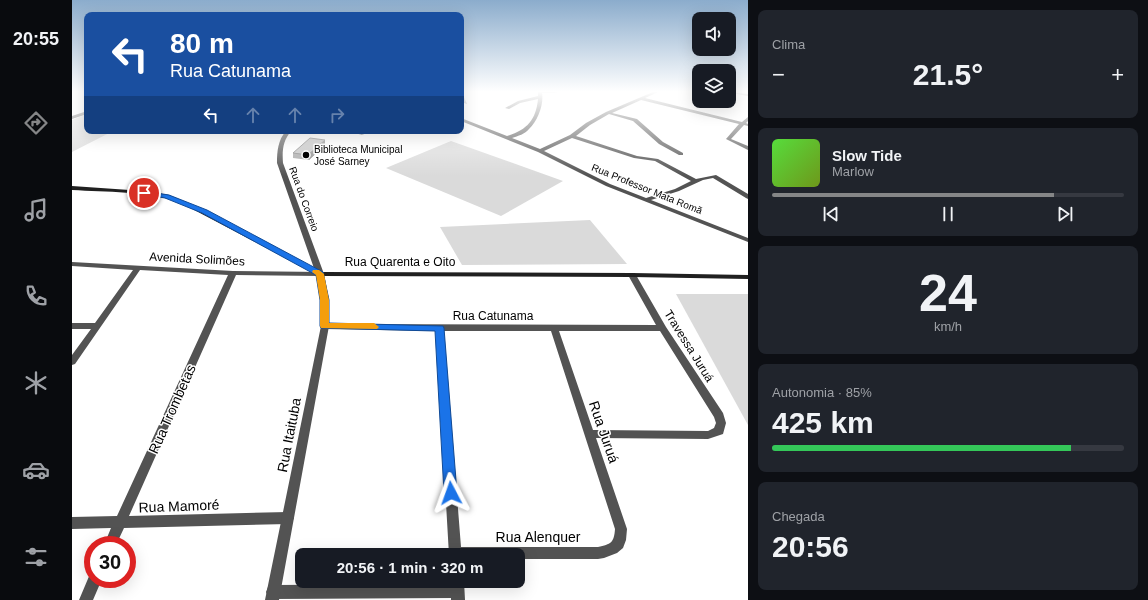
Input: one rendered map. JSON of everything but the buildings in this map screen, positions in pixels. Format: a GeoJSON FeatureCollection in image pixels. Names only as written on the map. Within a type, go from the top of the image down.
{"type":"FeatureCollection","features":[{"type":"Feature","properties":{"kind":"main road","name":"Rua Quarenta e Oito"},"geometry":{"type":"LineString","coordinates":[[72,188],[167,196],[204,212],[320,274],[748,277]]}},
{"type":"Feature","properties":{"kind":"street","name":"Rua Professor Mata Romã"},"geometry":{"type":"LineString","coordinates":[[464,120],[540,151],[581,173],[645,200],[748,240]]}},
{"type":"Feature","properties":{"kind":"street"},"geometry":{"type":"LineString","coordinates":[[506,138],[525,131],[533,120]]}},
{"type":"Feature","properties":{"kind":"street"},"geometry":{"type":"LineString","coordinates":[[540,151],[572,136],[595,120]]}},
{"type":"Feature","properties":{"kind":"street"},"geometry":{"type":"LineString","coordinates":[[635,120],[661,143],[681,154]]}},
{"type":"Feature","properties":{"kind":"street"},"geometry":{"type":"LineString","coordinates":[[729,120],[745,124]]}},
{"type":"Feature","properties":{"kind":"street"},"geometry":{"type":"LineString","coordinates":[[745,124],[728,139],[748,148]]}},
{"type":"Feature","properties":{"kind":"street","name":"Rua do Correio"},"geometry":{"type":"LineString","coordinates":[[286,134],[281,143],[279,152],[280,163],[320,274]]}},
{"type":"Feature","properties":{"kind":"street"},"geometry":{"type":"LineString","coordinates":[[572,136],[636,157],[656,160],[696,181]]}},
{"type":"Feature","properties":{"kind":"street"},"geometry":{"type":"LineString","coordinates":[[645,200],[714,176],[748,197]]}},
{"type":"Feature","properties":{"kind":"street","name":"Avenida Solimões"},"geometry":{"type":"LineString","coordinates":[[72,264],[233,273],[320,274]]}},
{"type":"Feature","properties":{"kind":"street"},"geometry":{"type":"LineString","coordinates":[[72,362],[138,268]]}},
{"type":"Feature","properties":{"kind":"street","name":"Rua Trombetas"},"geometry":{"type":"LineString","coordinates":[[114,536],[233,273]]}},
{"type":"Feature","properties":{"kind":"street","name":"Rua Itaituba"},"geometry":{"type":"LineString","coordinates":[[272,596],[325,326],[325,300],[320,274]]}},
{"type":"Feature","properties":{"kind":"street","name":"Travessa Juruá"},"geometry":{"type":"LineString","coordinates":[[590,434],[708,435],[719,431],[721,423],[719,416],[662,328],[632,275]]}},
{"type":"Feature","properties":{"kind":"street"},"geometry":{"type":"LineString","coordinates":[[72,326],[97,326]]}},
{"type":"Feature","properties":{"kind":"street","name":"Rua Catunama"},"geometry":{"type":"LineString","coordinates":[[325,326],[440,328],[662,328]]}},
{"type":"Feature","properties":{"kind":"street"},"geometry":{"type":"LineString","coordinates":[[440,328],[455,548]]}},
{"type":"Feature","properties":{"kind":"street","name":"Rua Juruá"},"geometry":{"type":"LineString","coordinates":[[554,328],[621,529],[621,538],[618,545]]}},
{"type":"Feature","properties":{"kind":"street","name":"Rua Mamoré"},"geometry":{"type":"LineString","coordinates":[[72,523],[288,518]]}},
{"type":"Feature","properties":{"kind":"street","name":"Rua Alenquer"},"geometry":{"type":"LineString","coordinates":[[525,554],[598,553],[610,550],[618,545]]}},
{"type":"Feature","properties":{"kind":"street"},"geometry":{"type":"LineString","coordinates":[[86,600],[91,588]]}},
{"type":"Feature","properties":{"kind":"street"},"geometry":{"type":"LineString","coordinates":[[272,596],[457,591]]}},
{"type":"Feature","properties":{"kind":"shaded area"},"geometry":{"type":"Polygon","coordinates":[[[72,120],[84,120],[84,134],[107,134],[72,152],[72,120]]]}},
{"type":"Feature","properties":{"kind":"shaded area"},"geometry":{"type":"Polygon","coordinates":[[[451,141],[563,181],[501,216],[386,168],[451,141]]]}},
{"type":"Feature","properties":{"kind":"shaded area"},"geometry":{"type":"Polygon","coordinates":[[[590,220],[627,264],[462,265],[440,227],[590,220]]]}},
{"type":"Feature","properties":{"kind":"shaded area"},"geometry":{"type":"Polygon","coordinates":[[[676,294],[748,294],[748,425],[676,294]]]}},
{"type":"Feature","properties":{"kind":"slow traffic"},"geometry":{"type":"LineString","coordinates":[[316,272],[320,274],[325,300],[325,326],[374,327]]}},
{"type":"Feature","properties":{"kind":"place","name":"Biblioteca Municipal José Sarney"},"geometry":{"type":"Point","coordinates":[306,155]}},
{"type":"Feature","properties":{"kind":"route"},"geometry":{"type":"LineString","coordinates":[[144,193],[167,196],[181,201],[320,274],[325,300],[325,326],[440,328],[451,493]]}}]}
